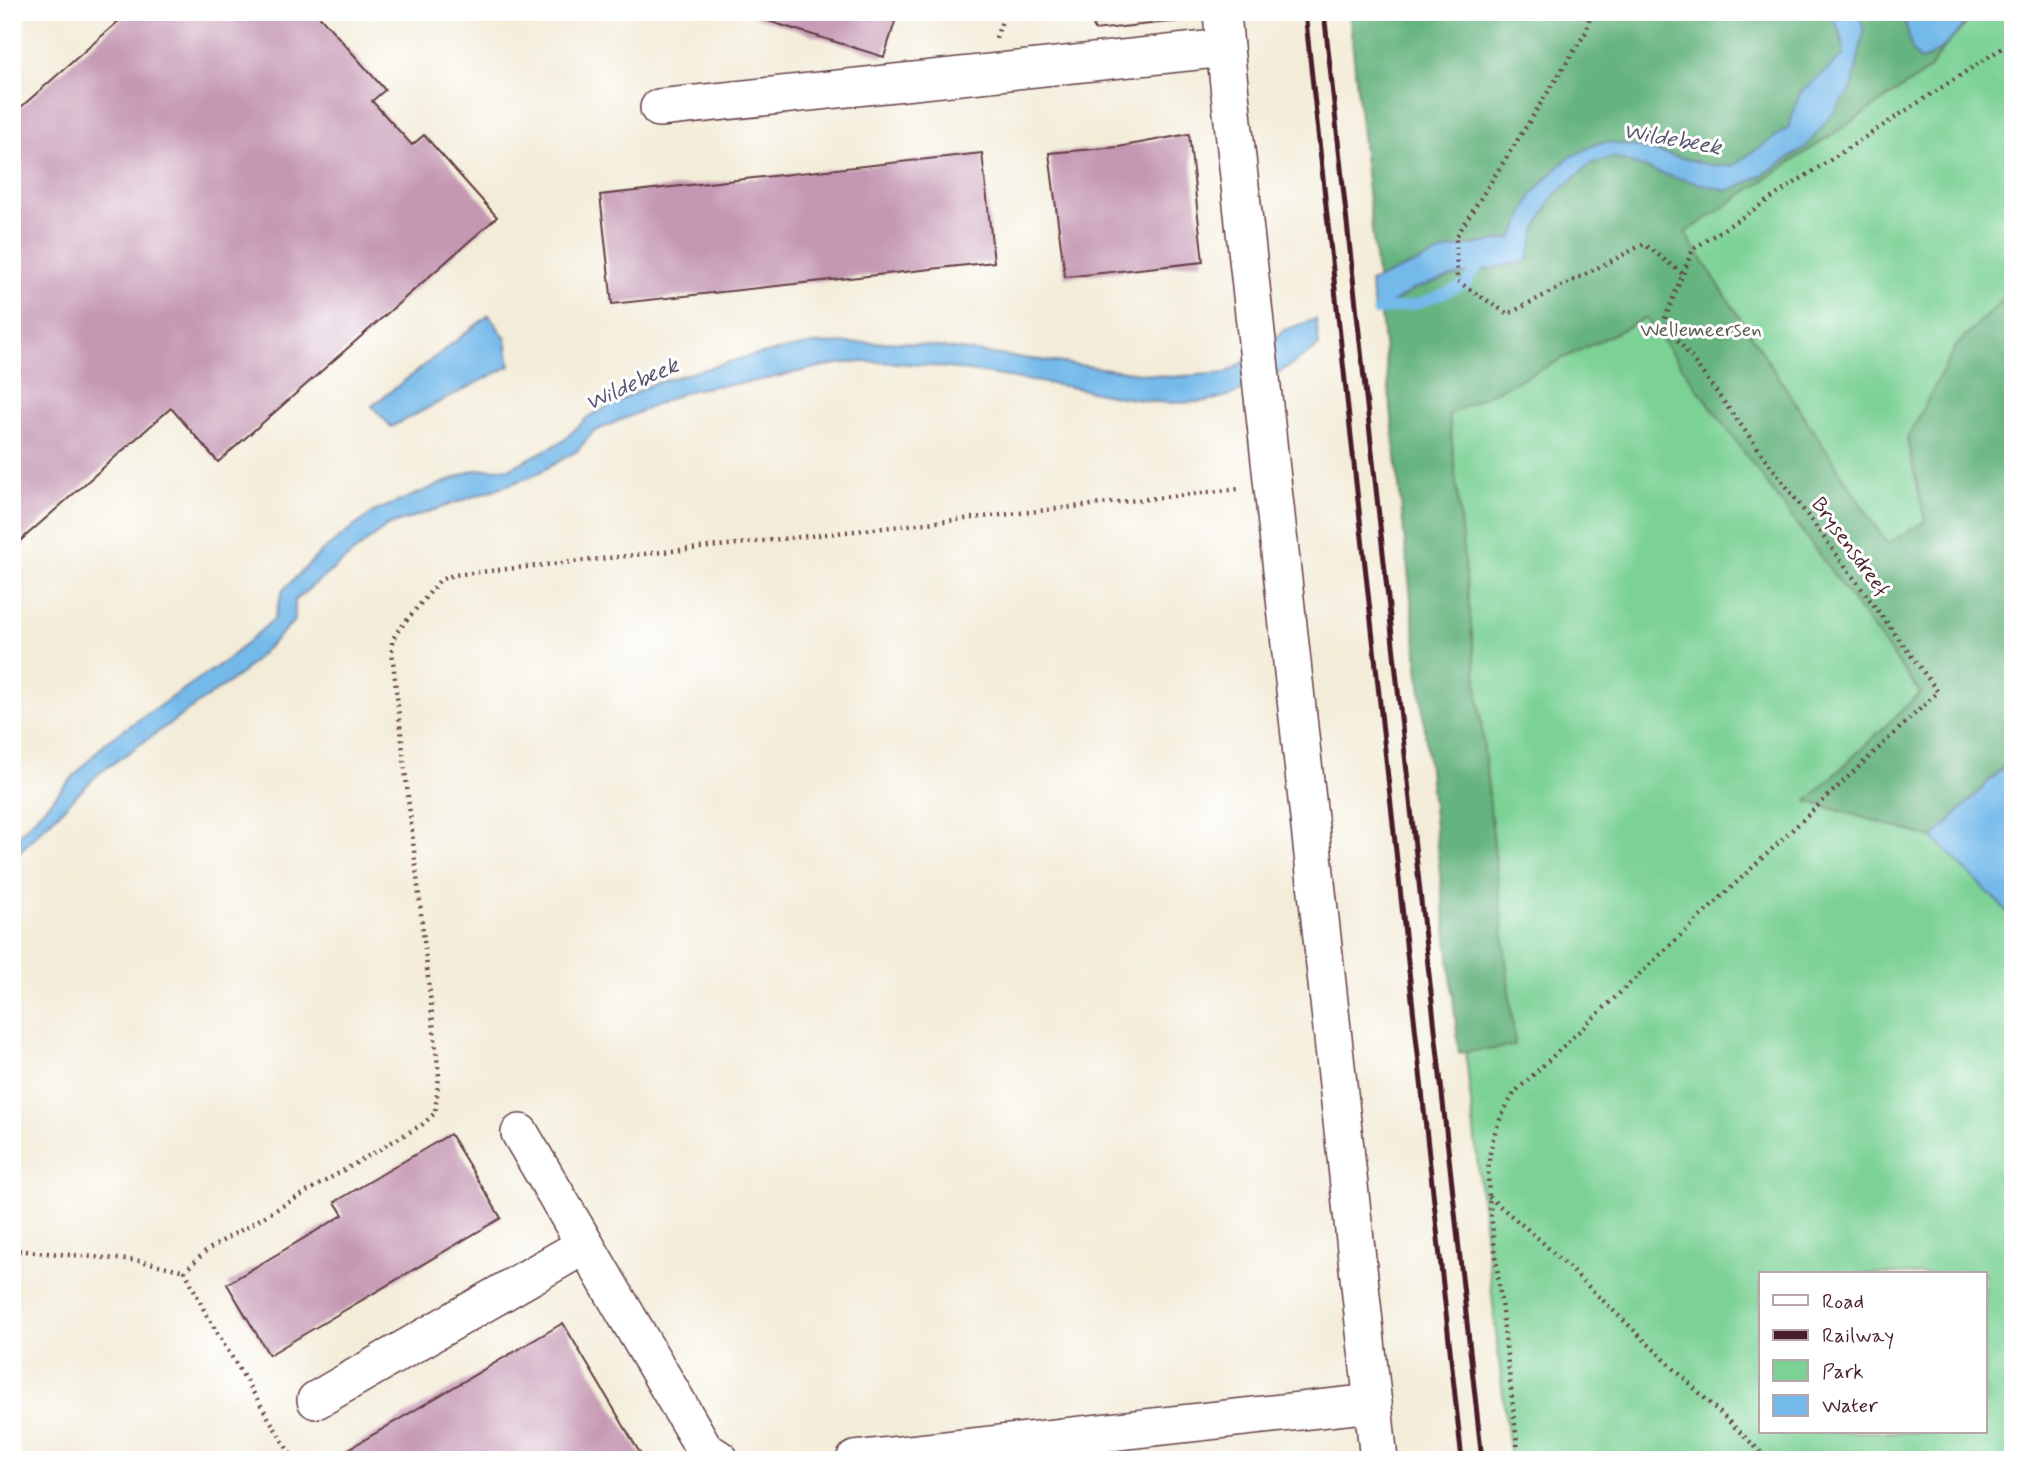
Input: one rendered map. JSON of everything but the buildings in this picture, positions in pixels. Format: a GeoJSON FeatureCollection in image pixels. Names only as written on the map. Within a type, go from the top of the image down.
{"type":"FeatureCollection","features":[{"type":"Feature","properties":{"kind":"street"},"geometry":{"type":"LineString","coordinates":[[1222,12],[1380,1460]]}},
{"type":"Feature","properties":{"kind":"street"},"geometry":{"type":"LineString","coordinates":[[659,108],[1225,48]]}},
{"type":"Feature","properties":{"kind":"street"},"geometry":{"type":"LineString","coordinates":[[520,1133],[705,1450],[720,1460]]}},
{"type":"Feature","properties":{"kind":"street"},"geometry":{"type":"LineString","coordinates":[[316,1400],[585,1245]]}},
{"type":"Feature","properties":{"kind":"street"},"geometry":{"type":"LineString","coordinates":[[855,1460],[1373,1403]]}},
{"type":"Feature","properties":{"kind":"path"},"geometry":{"type":"LineString","coordinates":[[1591,12],[1586,32],[1456,237],[1457,281],[1508,314],[1644,244],[1683,274]]}},
{"type":"Feature","properties":{"kind":"path","name":"Brysensdreef"},"geometry":{"type":"LineString","coordinates":[[1489,1197],[1487,1163],[1497,1121],[1515,1092],[1938,692],[1664,321],[1693,249],[2013,41]]}},
{"type":"Feature","properties":{"kind":"path"},"geometry":{"type":"LineString","coordinates":[[185,1271],[207,1250],[423,1124],[435,1113],[439,1076],[392,640],[440,580],[453,575],[1274,485]]}},
{"type":"Feature","properties":{"kind":"path"},"geometry":{"type":"LineString","coordinates":[[1489,1197],[1540,1240],[1769,1460]]}},
{"type":"Feature","properties":{"kind":"path"},"geometry":{"type":"LineString","coordinates":[[1489,1197],[1519,1460]]}},
{"type":"Feature","properties":{"kind":"path"},"geometry":{"type":"LineString","coordinates":[[12,1250],[141,1261],[185,1271]]}},
{"type":"Feature","properties":{"kind":"path"},"geometry":{"type":"LineString","coordinates":[[185,1271],[206,1314],[294,1460]]}},
{"type":"Feature","properties":{"kind":"green space"},"geometry":{"type":"Polygon","coordinates":[[[1349,12],[1978,12],[1947,44],[1929,70],[1685,233],[1887,544],[1925,521],[1907,439],[1956,346],[2013,289],[2013,757],[1933,838],[1807,801],[1920,693],[1646,318],[1449,414],[1515,1046],[1459,1053],[1349,12]]]}},
{"type":"Feature","properties":{"kind":"green space","name":"Wellemeersen"},"geometry":{"type":"Polygon","coordinates":[[[1352,12],[2013,12],[2013,1460],[1510,1460],[1352,12]]]}},
{"type":"Feature","properties":{"kind":"water"},"geometry":{"type":"Polygon","coordinates":[[[1831,12],[1859,12],[1864,31],[1852,89],[1805,148],[1759,177],[1728,191],[1666,175],[1614,157],[1590,164],[1553,197],[1537,227],[1528,261],[1450,277],[1414,289],[1375,315],[1370,282],[1450,249],[1513,238],[1532,195],[1547,178],[1568,158],[1596,144],[1610,142],[1710,165],[1732,166],[1788,128],[1800,93],[1844,55],[1841,35],[1831,12]]]}},
{"type":"Feature","properties":{"kind":"water"},"geometry":{"type":"Polygon","coordinates":[[[1903,12],[1936,12],[1936,17],[1942,17],[1945,12],[1970,12],[1950,41],[1935,53],[1920,60],[1912,50],[1903,12]]]}},
{"type":"Feature","properties":{"kind":"water"},"geometry":{"type":"Polygon","coordinates":[[[489,315],[506,339],[510,366],[391,427],[372,406],[489,315]]]}},
{"type":"Feature","properties":{"kind":"water"},"geometry":{"type":"Polygon","coordinates":[[[1316,319],[1319,346],[1270,378],[1244,390],[1196,402],[1155,402],[960,370],[867,362],[823,366],[751,382],[696,389],[678,395],[593,432],[577,451],[531,477],[387,526],[295,600],[295,620],[242,673],[98,774],[12,859],[12,842],[106,742],[228,659],[274,619],[283,590],[320,553],[373,512],[474,470],[511,468],[563,441],[588,417],[652,384],[746,357],[813,344],[900,342],[1171,377],[1226,373],[1263,350],[1284,330],[1316,319]]]}},
{"type":"Feature","properties":{"kind":"water"},"geometry":{"type":"Polygon","coordinates":[[[2013,757],[2013,917],[1933,838],[2013,757]]]}},
{"type":"Feature","properties":{"kind":"waterway","name":"Wildebeek"},"geometry":{"type":"LineString","coordinates":[[1377,311],[1418,304],[1466,284],[1481,261]]}},
{"type":"Feature","properties":{"kind":"railway"},"geometry":{"type":"LineString","coordinates":[[1305,12],[1462,1460]]}},
{"type":"Feature","properties":{"kind":"railway"},"geometry":{"type":"LineString","coordinates":[[1324,12],[1482,1460]]}}]}
